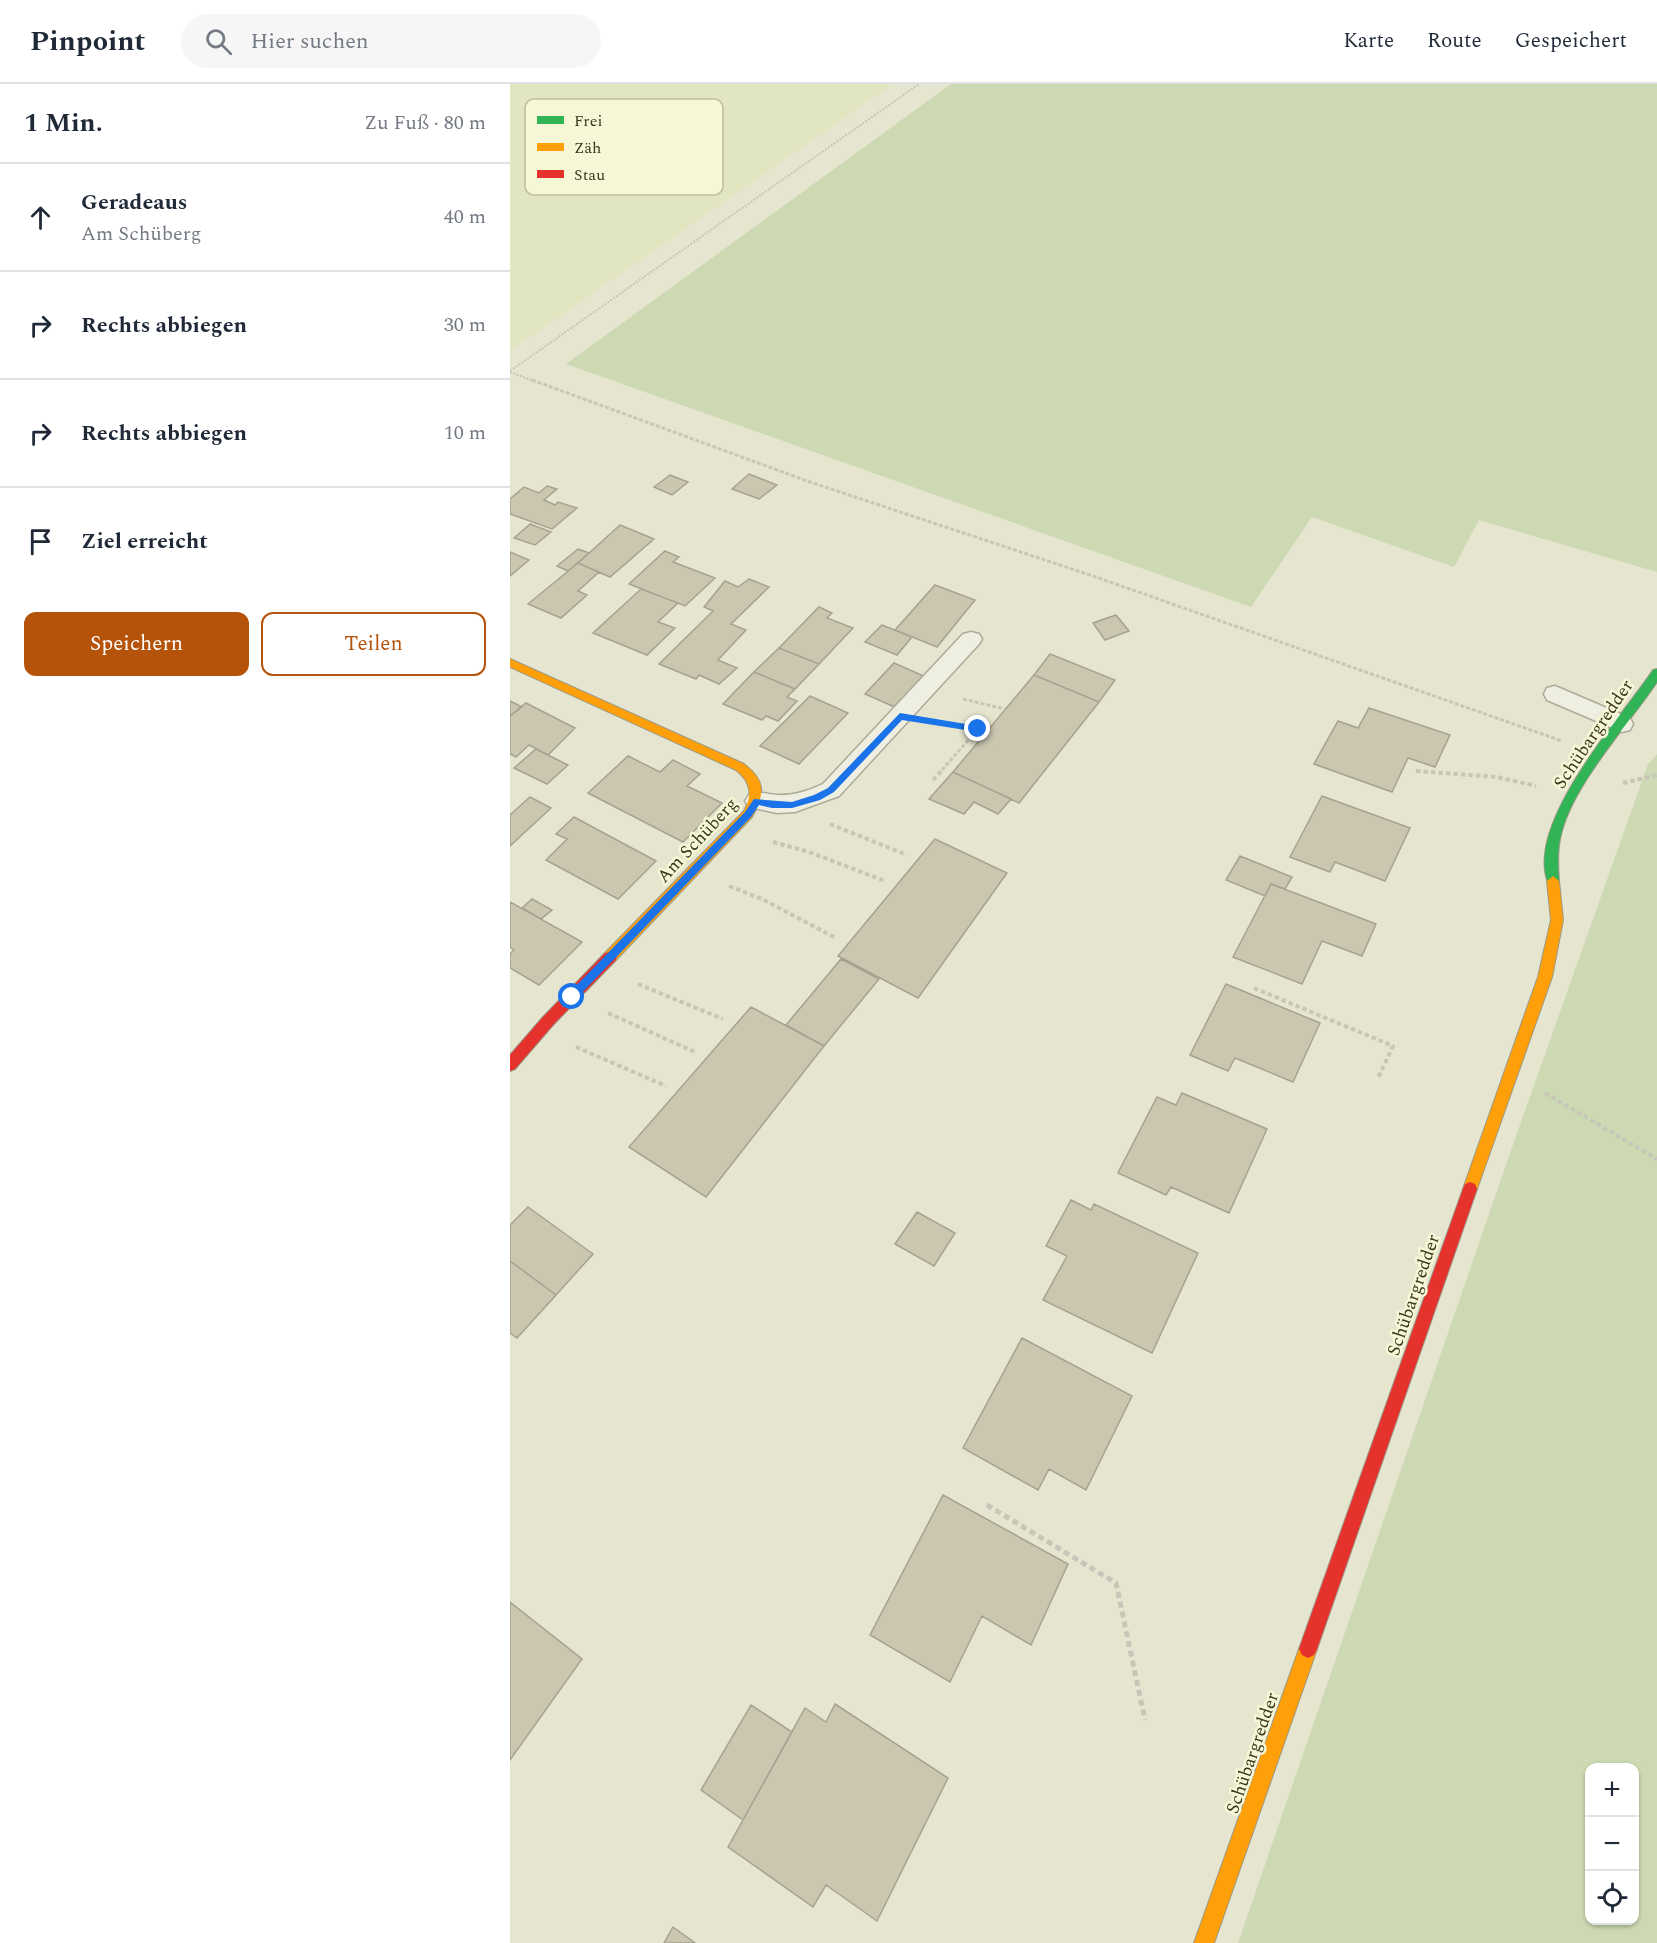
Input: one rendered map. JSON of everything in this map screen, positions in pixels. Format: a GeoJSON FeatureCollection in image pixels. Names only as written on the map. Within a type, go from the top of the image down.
{"type":"FeatureCollection","features":[{"type":"Feature","properties":{"kind":"street","name":"Am Schüberg"},"geometry":{"type":"LineString","coordinates":[[510,663],[740,767],[752,774],[758,788],[757,801],[748,814],[599,968],[510,1065]]}},
{"type":"Feature","properties":{"kind":"street","name":"Schübargredder"},"geometry":{"type":"LineString","coordinates":[[1204,1943],[1548,965],[1557,920],[1555,888],[1550,865],[1554,836],[1575,786],[1657,673]]}},
{"type":"Feature","properties":{"kind":"lane"},"geometry":{"type":"LineString","coordinates":[[757,801],[772,805],[792,805],[817,798],[831,790],[971,639]]}},
{"type":"Feature","properties":{"kind":"lane"},"geometry":{"type":"LineString","coordinates":[[1555,694],[1622,724]]}},
{"type":"Feature","properties":{"kind":"path"},"geometry":{"type":"LineString","coordinates":[[510,372],[919,84]]}},
{"type":"Feature","properties":{"kind":"path"},"geometry":{"type":"LineString","coordinates":[[510,372],[810,482],[1090,575],[1598,754]]}},
{"type":"Feature","properties":{"kind":"path"},"geometry":{"type":"LineString","coordinates":[[900,716],[978,729],[933,780]]}},
{"type":"Feature","properties":{"kind":"path"},"geometry":{"type":"LineString","coordinates":[[1416,771],[1497,777],[1572,794]]}},
{"type":"Feature","properties":{"kind":"path"},"geometry":{"type":"LineString","coordinates":[[1624,783],[1657,775]]}},
{"type":"Feature","properties":{"kind":"path"},"geometry":{"type":"LineString","coordinates":[[792,805],[831,825],[907,855]]}},
{"type":"Feature","properties":{"kind":"path"},"geometry":{"type":"LineString","coordinates":[[732,831],[810,852],[885,881]]}},
{"type":"Feature","properties":{"kind":"path"},"geometry":{"type":"LineString","coordinates":[[693,871],[762,899],[836,938]]}},
{"type":"Feature","properties":{"kind":"path"},"geometry":{"type":"LineString","coordinates":[[599,968],[723,1019]]}},
{"type":"Feature","properties":{"kind":"path"},"geometry":{"type":"LineString","coordinates":[[1254,988],[1393,1046],[1378,1078]]}},
{"type":"Feature","properties":{"kind":"path"},"geometry":{"type":"LineString","coordinates":[[572,997],[695,1052]]}},
{"type":"Feature","properties":{"kind":"path"},"geometry":{"type":"LineString","coordinates":[[540,1031],[666,1086]]}},
{"type":"Feature","properties":{"kind":"path"},"geometry":{"type":"LineString","coordinates":[[1510,1074],[1604,1126],[1657,1159]]}},
{"type":"Feature","properties":{"kind":"path"},"geometry":{"type":"LineString","coordinates":[[987,1505],[1116,1582],[1145,1720]]}},
{"type":"Feature","properties":{"kind":"green space"},"geometry":{"type":"Polygon","coordinates":[[[510,84],[893,84],[510,351],[510,84]]]}},
{"type":"Feature","properties":{"kind":"green space"},"geometry":{"type":"Polygon","coordinates":[[[951,84],[1657,84],[1657,572],[1479,520],[1454,567],[1312,517],[1251,607],[566,364],[951,84]]]}},
{"type":"Feature","properties":{"kind":"green space"},"geometry":{"type":"Polygon","coordinates":[[[1657,754],[1657,1943],[1238,1943],[1510,1153],[1648,764],[1657,754]]]}},
{"type":"Feature","properties":{"kind":"building"},"geometry":{"type":"Polygon","coordinates":[[[749,474],[777,485],[759,499],[732,489],[749,474]]]}},
{"type":"Feature","properties":{"kind":"building"},"geometry":{"type":"Polygon","coordinates":[[[670,475],[688,482],[672,495],[654,487],[670,475]]]}},
{"type":"Feature","properties":{"kind":"building"},"geometry":{"type":"Polygon","coordinates":[[[547,486],[557,489],[544,500],[555,505],[558,502],[577,508],[552,529],[510,514],[510,499],[524,487],[539,493],[547,486]]]}},
{"type":"Feature","properties":{"kind":"building"},"geometry":{"type":"Polygon","coordinates":[[[530,524],[551,532],[535,545],[514,538],[530,524]]]}},
{"type":"Feature","properties":{"kind":"building"},"geometry":{"type":"Polygon","coordinates":[[[620,525],[654,539],[610,577],[578,563],[620,525]]]}},
{"type":"Feature","properties":{"kind":"building"},"geometry":{"type":"Polygon","coordinates":[[[578,549],[589,553],[568,571],[557,566],[578,549]]]}},
{"type":"Feature","properties":{"kind":"building"},"geometry":{"type":"Polygon","coordinates":[[[665,551],[679,557],[673,562],[715,578],[685,606],[629,584],[665,551]]]}},
{"type":"Feature","properties":{"kind":"building"},"geometry":{"type":"Polygon","coordinates":[[[510,552],[529,560],[510,576],[510,552]]]}},
{"type":"Feature","properties":{"kind":"building"},"geometry":{"type":"Polygon","coordinates":[[[578,563],[599,572],[578,591],[587,595],[561,618],[528,604],[578,563]]]}},
{"type":"Feature","properties":{"kind":"building"},"geometry":{"type":"Polygon","coordinates":[[[749,579],[769,587],[731,624],[746,630],[718,660],[737,668],[719,684],[699,675],[696,679],[659,664],[713,611],[704,607],[725,581],[738,587],[749,579]]]}},
{"type":"Feature","properties":{"kind":"building"},"geometry":{"type":"Polygon","coordinates":[[[935,585],[975,600],[937,647],[895,630],[935,585]]]}},
{"type":"Feature","properties":{"kind":"building"},"geometry":{"type":"Polygon","coordinates":[[[641,589],[678,603],[658,622],[675,628],[647,655],[593,633],[641,589]]]}},
{"type":"Feature","properties":{"kind":"building"},"geometry":{"type":"Polygon","coordinates":[[[819,607],[832,613],[827,618],[853,628],[819,664],[779,648],[819,607]]]}},
{"type":"Feature","properties":{"kind":"building"},"geometry":{"type":"Polygon","coordinates":[[[1116,615],[1129,631],[1105,640],[1093,623],[1116,615]]]}},
{"type":"Feature","properties":{"kind":"building"},"geometry":{"type":"Polygon","coordinates":[[[882,625],[912,637],[897,655],[865,642],[882,625]]]}},
{"type":"Feature","properties":{"kind":"building"},"geometry":{"type":"Polygon","coordinates":[[[779,648],[819,664],[795,689],[754,672],[779,648]]]}},
{"type":"Feature","properties":{"kind":"building"},"geometry":{"type":"Polygon","coordinates":[[[1050,654],[1115,680],[1099,702],[1034,675],[1050,654]]]}},
{"type":"Feature","properties":{"kind":"building"},"geometry":{"type":"Polygon","coordinates":[[[894,663],[926,677],[897,708],[865,694],[894,663]]]}},
{"type":"Feature","properties":{"kind":"building"},"geometry":{"type":"Polygon","coordinates":[[[754,672],[795,689],[787,697],[797,701],[778,721],[766,716],[762,720],[723,704],[754,672]]]}},
{"type":"Feature","properties":{"kind":"building"},"geometry":{"type":"Polygon","coordinates":[[[1034,675],[1099,702],[1019,803],[953,772],[1034,675]]]}},
{"type":"Feature","properties":{"kind":"building"},"geometry":{"type":"Polygon","coordinates":[[[810,696],[848,713],[799,764],[760,746],[810,696]]]}},
{"type":"Feature","properties":{"kind":"building"},"geometry":{"type":"Polygon","coordinates":[[[510,701],[522,707],[510,716],[510,701]]]}},
{"type":"Feature","properties":{"kind":"building"},"geometry":{"type":"Polygon","coordinates":[[[526,703],[575,728],[548,755],[529,745],[516,757],[510,754],[510,716],[526,703]]]}},
{"type":"Feature","properties":{"kind":"building"},"geometry":{"type":"Polygon","coordinates":[[[1369,708],[1450,735],[1435,767],[1408,758],[1392,792],[1314,764],[1338,721],[1358,728],[1369,708]]]}},
{"type":"Feature","properties":{"kind":"building"},"geometry":{"type":"Polygon","coordinates":[[[536,749],[568,765],[547,784],[514,768],[536,749]]]}},
{"type":"Feature","properties":{"kind":"building"},"geometry":{"type":"Polygon","coordinates":[[[628,756],[660,772],[673,760],[700,774],[687,786],[722,803],[683,842],[588,793],[628,756]]]}},
{"type":"Feature","properties":{"kind":"building"},"geometry":{"type":"Polygon","coordinates":[[[953,772],[1011,799],[998,814],[974,802],[964,814],[929,799],[953,772]]]}},
{"type":"Feature","properties":{"kind":"building"},"geometry":{"type":"Polygon","coordinates":[[[1322,796],[1410,828],[1385,881],[1335,862],[1330,872],[1290,857],[1322,796]]]}},
{"type":"Feature","properties":{"kind":"building"},"geometry":{"type":"Polygon","coordinates":[[[530,797],[551,808],[510,846],[510,815],[530,797]]]}},
{"type":"Feature","properties":{"kind":"building"},"geometry":{"type":"Polygon","coordinates":[[[574,817],[656,861],[618,899],[546,860],[567,839],[556,834],[574,817]]]}},
{"type":"Feature","properties":{"kind":"building"},"geometry":{"type":"Polygon","coordinates":[[[935,839],[1007,873],[918,998],[838,956],[935,839]]]}},
{"type":"Feature","properties":{"kind":"building"},"geometry":{"type":"Polygon","coordinates":[[[1240,856],[1292,877],[1285,889],[1271,884],[1265,896],[1226,880],[1240,856]]]}},
{"type":"Feature","properties":{"kind":"building"},"geometry":{"type":"Polygon","coordinates":[[[1271,884],[1376,924],[1362,956],[1322,941],[1302,984],[1233,957],[1271,884]]]}},
{"type":"Feature","properties":{"kind":"building"},"geometry":{"type":"Polygon","coordinates":[[[532,899],[552,910],[541,919],[522,908],[532,899]]]}},
{"type":"Feature","properties":{"kind":"building"},"geometry":{"type":"Polygon","coordinates":[[[510,902],[582,942],[539,985],[510,968],[510,954],[514,950],[510,947],[510,902]]]}},
{"type":"Feature","properties":{"kind":"building"},"geometry":{"type":"Polygon","coordinates":[[[841,959],[879,979],[824,1046],[786,1025],[841,959]]]}},
{"type":"Feature","properties":{"kind":"building"},"geometry":{"type":"Polygon","coordinates":[[[1226,984],[1320,1023],[1293,1082],[1235,1058],[1228,1071],[1190,1055],[1226,984]]]}},
{"type":"Feature","properties":{"kind":"building"},"geometry":{"type":"Polygon","coordinates":[[[751,1007],[824,1046],[706,1197],[629,1147],[751,1007]]]}},
{"type":"Feature","properties":{"kind":"building"},"geometry":{"type":"Polygon","coordinates":[[[1182,1093],[1267,1129],[1229,1213],[1171,1187],[1166,1195],[1118,1173],[1157,1097],[1176,1105],[1182,1093]]]}},
{"type":"Feature","properties":{"kind":"building"},"geometry":{"type":"Polygon","coordinates":[[[1071,1200],[1091,1210],[1094,1204],[1198,1253],[1152,1353],[1043,1300],[1067,1256],[1046,1246],[1071,1200]]]}},
{"type":"Feature","properties":{"kind":"building"},"geometry":{"type":"Polygon","coordinates":[[[528,1207],[593,1254],[556,1295],[510,1261],[510,1225],[528,1207]]]}},
{"type":"Feature","properties":{"kind":"building"},"geometry":{"type":"Polygon","coordinates":[[[917,1212],[955,1233],[934,1266],[895,1244],[917,1212]]]}},
{"type":"Feature","properties":{"kind":"building"},"geometry":{"type":"Polygon","coordinates":[[[510,1261],[556,1295],[517,1338],[510,1333],[510,1261]]]}},
{"type":"Feature","properties":{"kind":"building"},"geometry":{"type":"Polygon","coordinates":[[[1022,1338],[1132,1396],[1086,1490],[1049,1469],[1038,1490],[963,1448],[1022,1338]]]}},
{"type":"Feature","properties":{"kind":"building"},"geometry":{"type":"Polygon","coordinates":[[[943,1495],[1068,1564],[1031,1645],[982,1616],[950,1682],[870,1635],[943,1495]]]}},
{"type":"Feature","properties":{"kind":"building"},"geometry":{"type":"Polygon","coordinates":[[[510,1602],[582,1659],[510,1760],[510,1602]]]}},
{"type":"Feature","properties":{"kind":"building"},"geometry":{"type":"Polygon","coordinates":[[[835,1704],[948,1778],[877,1921],[826,1885],[813,1907],[728,1847],[805,1708],[826,1722],[835,1704]]]}},
{"type":"Feature","properties":{"kind":"building"},"geometry":{"type":"Polygon","coordinates":[[[751,1705],[792,1732],[743,1820],[701,1790],[751,1705]]]}},
{"type":"Feature","properties":{"kind":"building"},"geometry":{"type":"Polygon","coordinates":[[[673,1927],[695,1943],[664,1943],[673,1927]]]}},
{"type":"Feature","properties":{"kind":"traffic: fast"},"geometry":{"type":"LineString","coordinates":[[1553,881],[1551,859],[1560,817],[1594,760],[1657,673]]}},
{"type":"Feature","properties":{"kind":"traffic: slow"},"geometry":{"type":"LineString","coordinates":[[510,663],[740,767],[751,777],[756,788],[755,800],[748,814],[610,957]]}},
{"type":"Feature","properties":{"kind":"traffic: slow"},"geometry":{"type":"LineString","coordinates":[[1470,1189],[1545,977],[1557,920],[1553,881]]}},
{"type":"Feature","properties":{"kind":"traffic: slow"},"geometry":{"type":"LineString","coordinates":[[1204,1943],[1308,1649]]}},
{"type":"Feature","properties":{"kind":"traffic: jam"},"geometry":{"type":"LineString","coordinates":[[510,1065],[548,1021],[610,957]]}},
{"type":"Feature","properties":{"kind":"traffic: jam"},"geometry":{"type":"LineString","coordinates":[[1308,1649],[1470,1189]]}},
{"type":"Feature","properties":{"kind":"route"},"geometry":{"type":"LineString","coordinates":[[572,997],[748,814],[757,801],[772,805],[792,805],[817,798],[831,790],[900,716],[978,729]]}}]}
